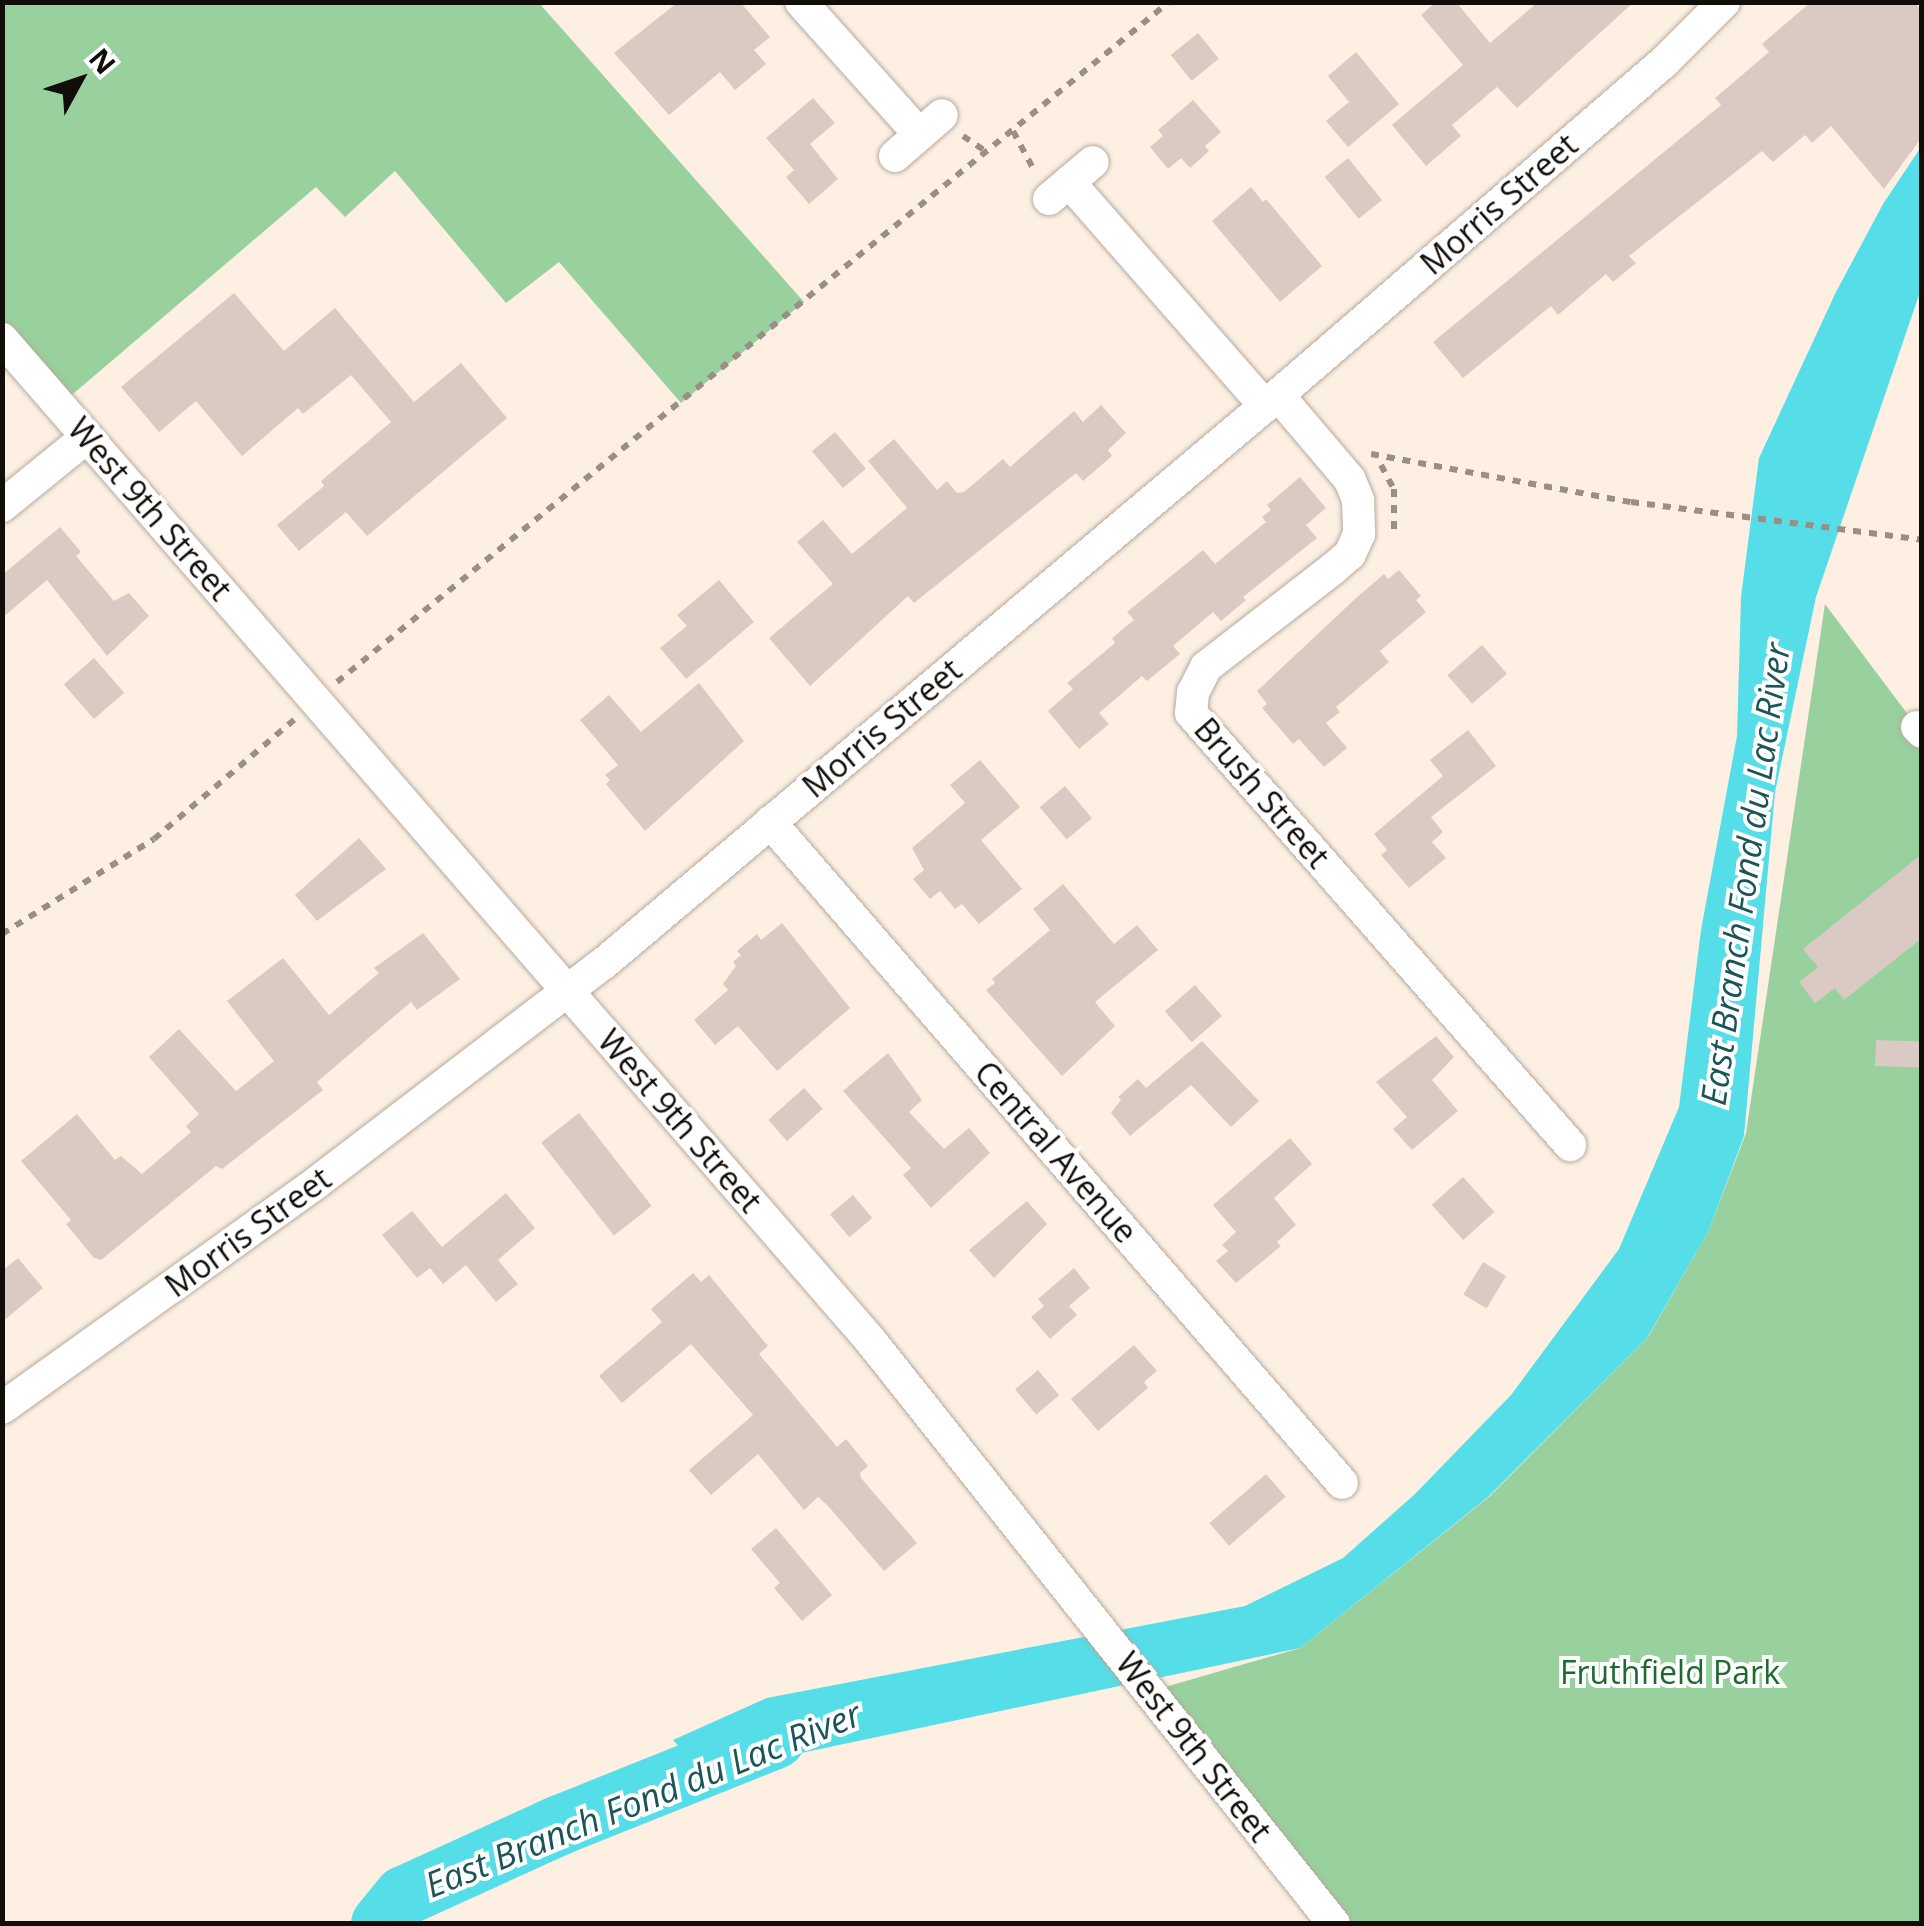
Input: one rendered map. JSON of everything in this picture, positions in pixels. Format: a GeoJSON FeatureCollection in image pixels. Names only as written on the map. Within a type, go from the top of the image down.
{"type":"FeatureCollection","features":[{"type":"Feature","properties":{"kind":"street"},"geometry":{"type":"LineString","coordinates":[[801,2],[919,136]]}},
{"type":"Feature","properties":{"kind":"street","name":"Morris Street"},"geometry":{"type":"LineString","coordinates":[[2,1408],[316,1183],[568,992],[1272,401],[1649,75],[1724,2]]}},
{"type":"Feature","properties":{"kind":"street","name":"Brush Street"},"geometry":{"type":"LineString","coordinates":[[1070,181],[1350,480],[1358,500],[1359,534],[1350,554],[1206,667],[1192,692],[1191,712],[1570,1145]]}},
{"type":"Feature","properties":{"kind":"street","name":"West 9th Street"},"geometry":{"type":"LineString","coordinates":[[2,338],[870,1340],[1334,1924]]}},
{"type":"Feature","properties":{"kind":"street"},"geometry":{"type":"LineString","coordinates":[[2,506],[87,437]]}},
{"type":"Feature","properties":{"kind":"street","name":"Central Avenue"},"geometry":{"type":"LineString","coordinates":[[770,822],[1342,1483]]}},
{"type":"Feature","properties":{"kind":"path"},"geometry":{"type":"LineString","coordinates":[[2,934],[154,839],[346,673],[456,589],[1168,2]]}},
{"type":"Feature","properties":{"kind":"path"},"geometry":{"type":"LineString","coordinates":[[1013,130],[1070,181]]}},
{"type":"Feature","properties":{"kind":"path"},"geometry":{"type":"LineString","coordinates":[[1371,454],[1631,502],[1922,540]]}},
{"type":"Feature","properties":{"kind":"green space"},"geometry":{"type":"Polygon","coordinates":[[[2,3],[539,3],[804,302],[681,403],[559,262],[506,303],[395,171],[345,217],[316,187],[60,405],[3,339],[2,3]]]}},
{"type":"Feature","properties":{"kind":"green space","name":"Fruthfield Park"},"geometry":{"type":"Polygon","coordinates":[[[1825,604],[1921,732],[1921,1923],[1334,1923],[1148,1692],[1300,1648],[1490,1496],[1648,1337],[1709,1230],[1746,1133],[1825,604]]]}},
{"type":"Feature","properties":{"kind":"water"},"geometry":{"type":"Polygon","coordinates":[[[1921,147],[1921,289],[1816,597],[1775,792],[1744,1136],[1709,1230],[1647,1338],[1488,1497],[1300,1648],[801,1753],[719,1792],[673,1740],[767,1698],[1245,1606],[1343,1558],[1415,1494],[1511,1395],[1619,1249],[1679,1107],[1701,930],[1737,736],[1741,597],[1759,458],[1836,292],[1883,204],[1921,147]]]}},
{"type":"Feature","properties":{"kind":"building"},"geometry":{"type":"Polygon","coordinates":[[[678,2],[740,2],[770,37],[754,50],[766,64],[735,90],[720,72],[669,115],[614,53],[678,2]]]}},
{"type":"Feature","properties":{"kind":"building"},"geometry":{"type":"Polygon","coordinates":[[[1436,2],[1456,2],[1490,43],[1538,2],[1634,2],[1517,108],[1497,87],[1452,125],[1461,136],[1426,166],[1392,125],[1463,65],[1421,15],[1436,2]]]}},
{"type":"Feature","properties":{"kind":"building"},"geometry":{"type":"Polygon","coordinates":[[[1811,2],[1914,2],[1922,11],[1922,137],[1884,189],[1831,126],[1812,143],[1805,135],[1773,162],[1762,151],[1629,256],[1636,263],[1613,282],[1606,274],[1558,315],[1551,306],[1463,378],[1433,342],[1721,105],[1715,98],[1769,52],[1762,44],[1811,2]]]}},
{"type":"Feature","properties":{"kind":"building"},"geometry":{"type":"Polygon","coordinates":[[[1198,33],[1219,59],[1192,81],[1171,55],[1198,33]]]}},
{"type":"Feature","properties":{"kind":"building"},"geometry":{"type":"Polygon","coordinates":[[[1356,52],[1399,104],[1348,147],[1326,121],[1349,102],[1328,76],[1356,52]]]}},
{"type":"Feature","properties":{"kind":"building"},"geometry":{"type":"Polygon","coordinates":[[[813,98],[835,123],[810,144],[838,179],[809,204],[786,177],[794,170],[766,138],[813,98]]]}},
{"type":"Feature","properties":{"kind":"building"},"geometry":{"type":"Polygon","coordinates":[[[1193,100],[1221,132],[1205,146],[1209,151],[1190,168],[1181,158],[1168,169],[1150,147],[1163,136],[1158,130],[1193,100]]]}},
{"type":"Feature","properties":{"kind":"building"},"geometry":{"type":"Polygon","coordinates":[[[1348,158],[1382,200],[1359,219],[1325,177],[1348,158]]]}},
{"type":"Feature","properties":{"kind":"building"},"geometry":{"type":"Polygon","coordinates":[[[1251,187],[1263,202],[1266,199],[1322,266],[1280,302],[1212,221],[1251,187]]]}},
{"type":"Feature","properties":{"kind":"building"},"geometry":{"type":"Polygon","coordinates":[[[234,293],[284,351],[335,308],[414,402],[461,363],[507,418],[367,536],[346,512],[299,551],[277,525],[324,486],[321,481],[391,422],[351,375],[303,414],[298,408],[242,456],[196,401],[159,432],[121,387],[234,293]]]}},
{"type":"Feature","properties":{"kind":"building"},"geometry":{"type":"Polygon","coordinates":[[[1101,405],[1126,433],[1108,450],[1112,456],[1083,481],[1076,473],[914,603],[908,596],[810,686],[769,638],[833,584],[797,542],[823,520],[852,554],[907,508],[868,461],[894,439],[937,490],[947,481],[957,493],[964,492],[1003,459],[1010,467],[1074,411],[1083,422],[1101,405]]]}},
{"type":"Feature","properties":{"kind":"building"},"geometry":{"type":"Polygon","coordinates":[[[835,432],[866,469],[843,488],[812,451],[835,432]]]}},
{"type":"Feature","properties":{"kind":"building"},"geometry":{"type":"Polygon","coordinates":[[[1300,477],[1326,508],[1306,525],[1317,538],[1243,597],[1246,600],[1221,621],[1213,612],[1173,646],[1180,654],[1147,681],[1142,676],[1099,713],[1109,724],[1079,749],[1048,711],[1073,689],[1067,683],[1115,643],[1112,638],[1134,620],[1127,612],[1203,550],[1215,564],[1266,522],[1262,517],[1271,510],[1267,505],[1300,477]]]}},
{"type":"Feature","properties":{"kind":"building"},"geometry":{"type":"Polygon","coordinates":[[[60,527],[81,552],[76,556],[114,601],[129,593],[149,616],[107,656],[47,580],[2,618],[2,575],[60,527]]]}},
{"type":"Feature","properties":{"kind":"building"},"geometry":{"type":"Polygon","coordinates":[[[1399,570],[1421,596],[1416,600],[1426,612],[1380,651],[1389,662],[1336,707],[1340,712],[1326,723],[1347,748],[1324,767],[1299,739],[1293,744],[1262,708],[1267,704],[1257,691],[1384,574],[1388,579],[1399,570]]]}},
{"type":"Feature","properties":{"kind":"building"},"geometry":{"type":"Polygon","coordinates":[[[719,580],[754,622],[686,679],[660,648],[687,626],[677,615],[719,580]]]}},
{"type":"Feature","properties":{"kind":"building"},"geometry":{"type":"Polygon","coordinates":[[[1482,645],[1507,674],[1472,704],[1447,675],[1482,645]]]}},
{"type":"Feature","properties":{"kind":"building"},"geometry":{"type":"Polygon","coordinates":[[[94,658],[124,693],[94,719],[64,684],[94,658]]]}},
{"type":"Feature","properties":{"kind":"building"},"geometry":{"type":"Polygon","coordinates":[[[699,683],[744,741],[645,831],[606,784],[610,780],[605,775],[618,765],[580,720],[609,695],[641,732],[699,683]]]}},
{"type":"Feature","properties":{"kind":"building"},"geometry":{"type":"Polygon","coordinates":[[[1468,730],[1496,766],[1431,817],[1443,832],[1432,842],[1446,858],[1409,888],[1381,855],[1387,850],[1374,834],[1443,776],[1430,760],[1468,730]]]}},
{"type":"Feature","properties":{"kind":"building"},"geometry":{"type":"Polygon","coordinates":[[[980,760],[1020,807],[981,840],[1022,889],[979,924],[962,904],[955,909],[940,891],[930,899],[913,879],[924,870],[912,848],[965,803],[950,785],[980,760]]]}},
{"type":"Feature","properties":{"kind":"building"},"geometry":{"type":"Polygon","coordinates":[[[1065,786],[1092,818],[1067,839],[1040,807],[1065,786]]]}},
{"type":"Feature","properties":{"kind":"building"},"geometry":{"type":"Polygon","coordinates":[[[359,838],[386,869],[317,921],[295,895],[359,838]]]}},
{"type":"Feature","properties":{"kind":"building"},"geometry":{"type":"Polygon","coordinates":[[[1922,854],[1922,938],[1844,1000],[1835,988],[1815,1003],[1799,982],[1818,967],[1803,949],[1922,854]]]}},
{"type":"Feature","properties":{"kind":"building"},"geometry":{"type":"Polygon","coordinates":[[[1063,884],[1114,944],[1137,925],[1158,950],[1095,1002],[1115,1026],[1062,1076],[986,990],[995,983],[992,979],[1050,930],[1033,909],[1063,884]]]}},
{"type":"Feature","properties":{"kind":"building"},"geometry":{"type":"Polygon","coordinates":[[[782,923],[850,1008],[777,1071],[738,1026],[715,1045],[694,1020],[728,990],[723,984],[736,966],[733,962],[741,955],[737,951],[757,934],[761,940],[782,923]]]}},
{"type":"Feature","properties":{"kind":"building"},"geometry":{"type":"Polygon","coordinates":[[[423,933],[460,979],[417,1010],[411,1002],[317,1082],[323,1090],[222,1169],[216,1166],[101,1260],[94,1258],[66,1224],[71,1220],[21,1161],[77,1114],[115,1160],[121,1156],[142,1174],[191,1132],[186,1126],[199,1114],[149,1057],[179,1029],[236,1091],[274,1061],[227,1001],[283,958],[329,1015],[379,973],[374,968],[423,933]]]}},
{"type":"Feature","properties":{"kind":"building"},"geometry":{"type":"Polygon","coordinates":[[[1195,985],[1222,1016],[1192,1042],[1165,1011],[1195,985]]]}},
{"type":"Feature","properties":{"kind":"building"},"geometry":{"type":"Polygon","coordinates":[[[1436,1036],[1454,1057],[1432,1080],[1458,1111],[1412,1150],[1393,1129],[1407,1117],[1376,1082],[1436,1036]]]}},
{"type":"Feature","properties":{"kind":"building"},"geometry":{"type":"Polygon","coordinates":[[[1876,1040],[1922,1042],[1921,1068],[1875,1066],[1876,1040]]]}},
{"type":"Feature","properties":{"kind":"building"},"geometry":{"type":"Polygon","coordinates":[[[1202,1041],[1259,1101],[1231,1127],[1191,1085],[1130,1136],[1111,1113],[1121,1100],[1118,1097],[1138,1079],[1146,1088],[1202,1041]]]}},
{"type":"Feature","properties":{"kind":"building"},"geometry":{"type":"Polygon","coordinates":[[[888,1053],[922,1100],[909,1112],[944,1149],[969,1128],[990,1153],[931,1208],[903,1175],[911,1168],[843,1091],[888,1053]]]}},
{"type":"Feature","properties":{"kind":"building"},"geometry":{"type":"Polygon","coordinates":[[[804,1088],[823,1109],[787,1141],[768,1120],[804,1088]]]}},
{"type":"Feature","properties":{"kind":"building"},"geometry":{"type":"Polygon","coordinates":[[[579,1113],[652,1206],[614,1236],[541,1143],[579,1113]]]}},
{"type":"Feature","properties":{"kind":"building"},"geometry":{"type":"Polygon","coordinates":[[[1290,1138],[1312,1164],[1274,1198],[1296,1225],[1277,1242],[1281,1246],[1236,1283],[1216,1261],[1228,1251],[1222,1245],[1236,1232],[1213,1205],[1290,1138]]]}},
{"type":"Feature","properties":{"kind":"building"},"geometry":{"type":"Polygon","coordinates":[[[1463,1177],[1494,1212],[1463,1240],[1432,1205],[1463,1177]]]}},
{"type":"Feature","properties":{"kind":"building"},"geometry":{"type":"Polygon","coordinates":[[[506,1193],[535,1228],[498,1260],[518,1284],[496,1302],[466,1265],[443,1284],[430,1268],[417,1278],[382,1235],[412,1211],[442,1247],[506,1193]]]}},
{"type":"Feature","properties":{"kind":"building"},"geometry":{"type":"Polygon","coordinates":[[[853,1195],[872,1218],[849,1237],[830,1214],[853,1195]]]}},
{"type":"Feature","properties":{"kind":"building"},"geometry":{"type":"Polygon","coordinates":[[[1027,1201],[1047,1224],[994,1278],[969,1250],[1027,1201]]]}},
{"type":"Feature","properties":{"kind":"building"},"geometry":{"type":"Polygon","coordinates":[[[18,1258],[43,1288],[2,1322],[2,1271],[18,1258]]]}},
{"type":"Feature","properties":{"kind":"building"},"geometry":{"type":"Polygon","coordinates":[[[1483,1262],[1506,1276],[1487,1308],[1463,1295],[1483,1262]]]}},
{"type":"Feature","properties":{"kind":"building"},"geometry":{"type":"Polygon","coordinates":[[[1074,1268],[1090,1288],[1069,1306],[1077,1315],[1050,1339],[1031,1317],[1044,1306],[1038,1299],[1074,1268]]]}},
{"type":"Feature","properties":{"kind":"building"},"geometry":{"type":"Polygon","coordinates":[[[693,1273],[701,1282],[709,1275],[768,1346],[759,1354],[837,1447],[846,1439],[868,1466],[860,1473],[861,1478],[917,1543],[884,1571],[818,1497],[804,1510],[758,1454],[711,1495],[689,1470],[753,1415],[691,1344],[622,1403],[599,1376],[662,1322],[651,1309],[693,1273]]]}},
{"type":"Feature","properties":{"kind":"building"},"geometry":{"type":"Polygon","coordinates":[[[1134,1345],[1157,1371],[1144,1382],[1148,1388],[1098,1431],[1071,1399],[1134,1345]]]}},
{"type":"Feature","properties":{"kind":"building"},"geometry":{"type":"Polygon","coordinates":[[[1038,1370],[1059,1395],[1036,1415],[1015,1389],[1038,1370]]]}},
{"type":"Feature","properties":{"kind":"building"},"geometry":{"type":"Polygon","coordinates":[[[1266,1474],[1286,1497],[1229,1546],[1209,1523],[1266,1474]]]}},
{"type":"Feature","properties":{"kind":"building"},"geometry":{"type":"Polygon","coordinates":[[[776,1528],[832,1595],[802,1621],[774,1588],[780,1583],[751,1549],[776,1528]]]}},
{"type":"Feature","properties":{"kind":"waterway","name":"East Branch Fond du Lac River"},"geometry":{"type":"LineString","coordinates":[[381,1924],[404,1896],[560,1825],[775,1739]]}}]}
